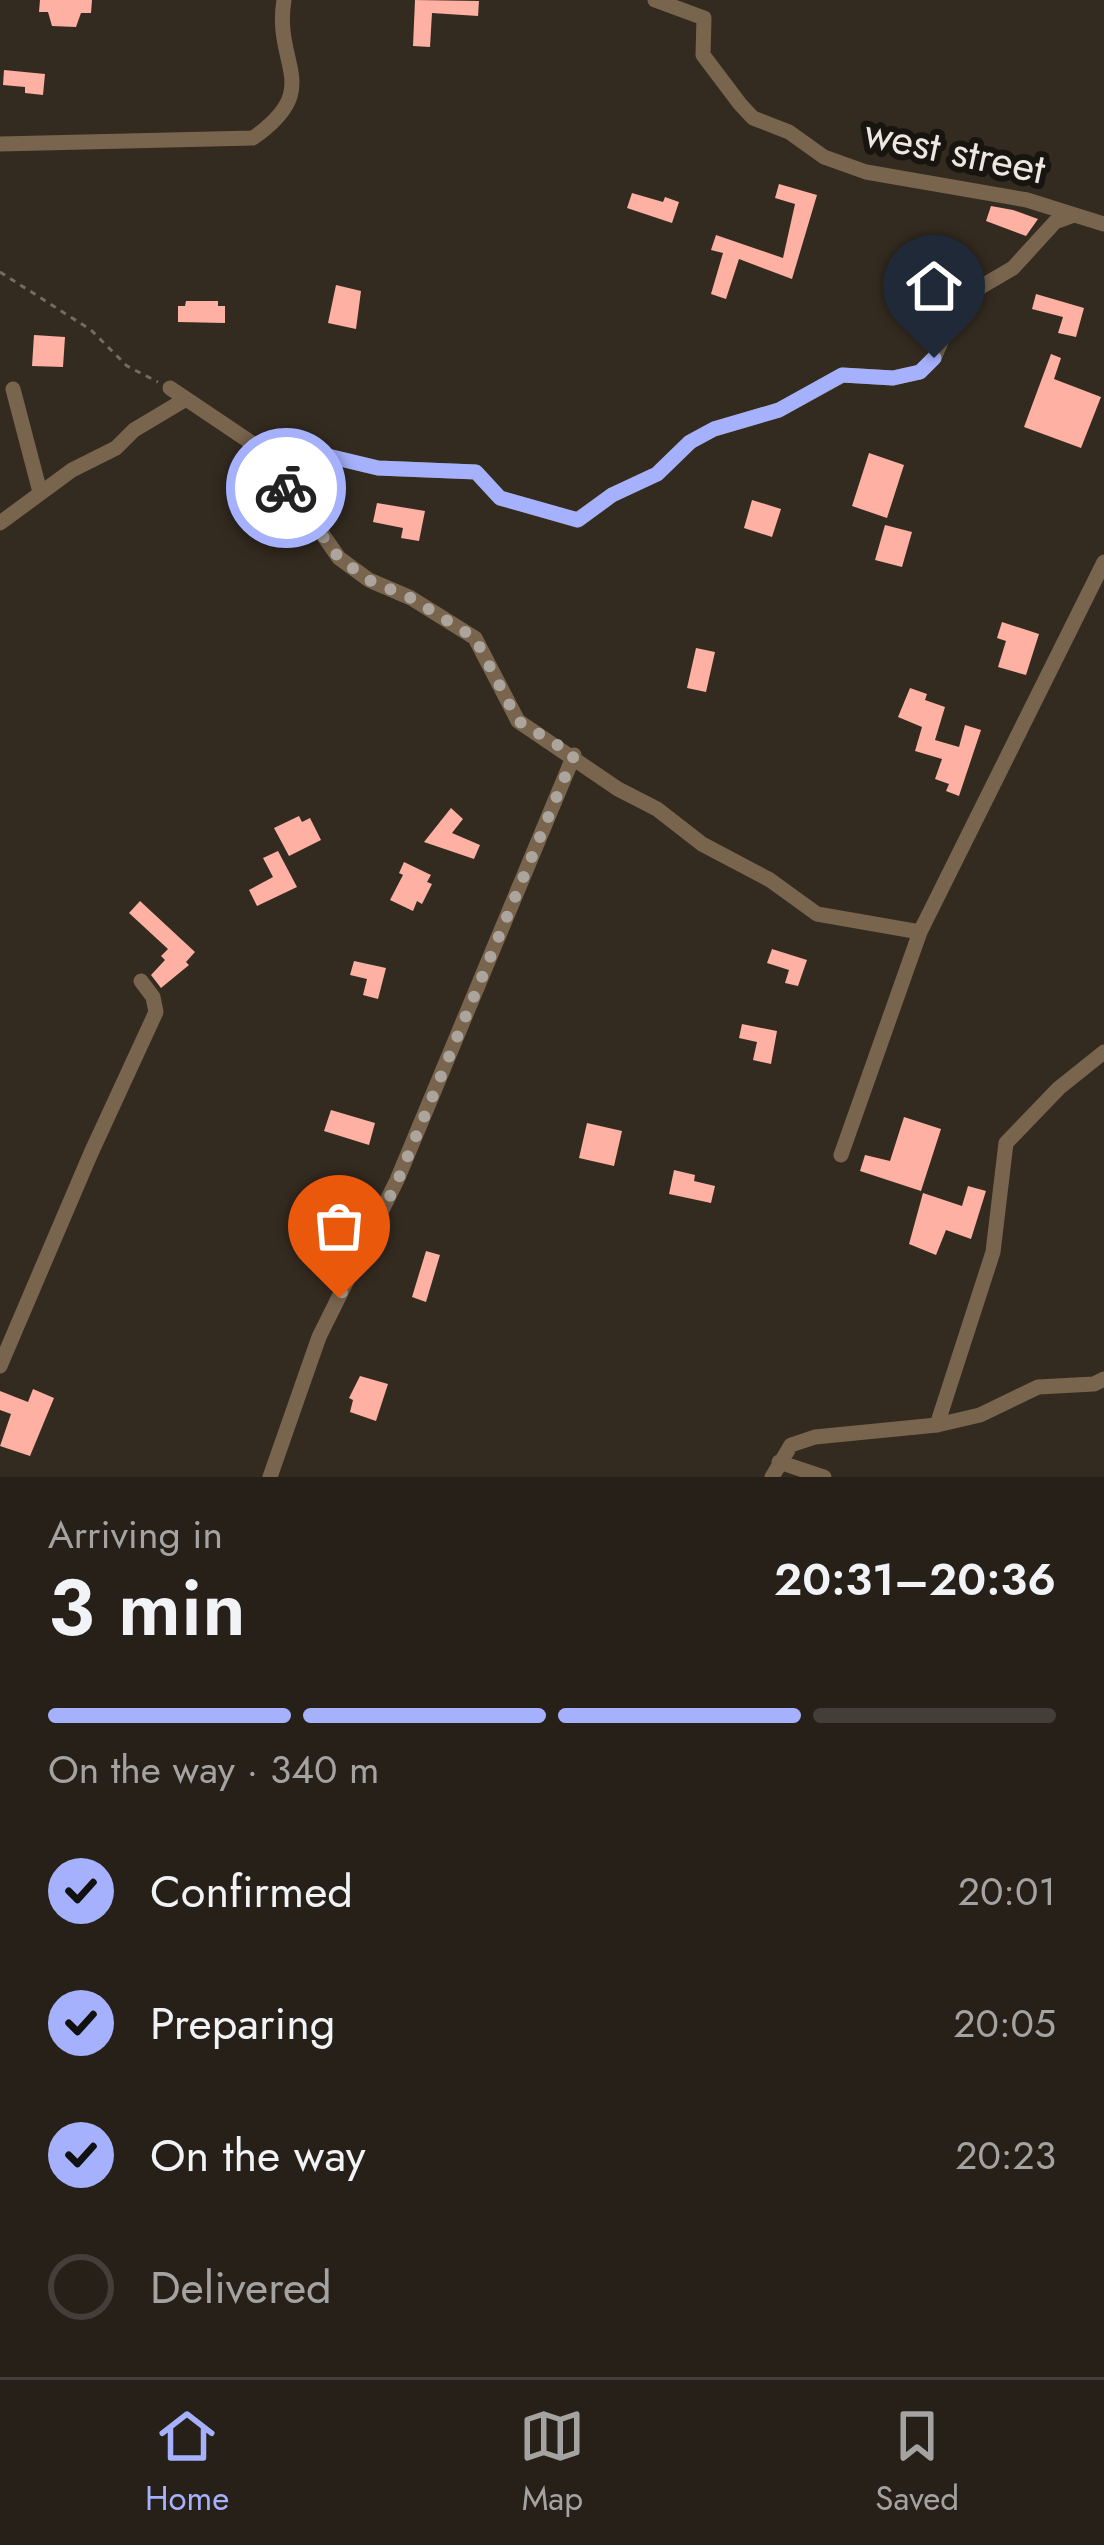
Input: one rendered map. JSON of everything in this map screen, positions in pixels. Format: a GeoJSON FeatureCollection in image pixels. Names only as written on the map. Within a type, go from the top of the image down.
{"type":"FeatureCollection","features":[{"type":"Feature","properties":{"kind":"street"},"geometry":{"type":"LineString","coordinates":[[0,144],[253,138],[279,120],[295,86],[280,26],[284,0]]}},
{"type":"Feature","properties":{"kind":"street","name":"west street"},"geometry":{"type":"LineString","coordinates":[[656,0],[704,18],[703,55],[753,118],[789,132],[824,157],[866,172],[1028,200],[1104,224]]}},
{"type":"Feature","properties":{"kind":"street"},"geometry":{"type":"LineString","coordinates":[[277,460],[332,457],[378,468],[476,472],[500,498],[578,520],[612,495],[657,474],[690,442],[714,429],[779,410],[842,375],[893,378],[920,372],[934,358],[954,312],[972,292],[1023,261],[1055,222],[1074,214]]}},
{"type":"Feature","properties":{"kind":"street"},"geometry":{"type":"LineString","coordinates":[[170,388],[277,460],[298,519],[322,535],[339,558],[369,580],[411,598],[475,638],[518,721],[817,914],[920,932]]}},
{"type":"Feature","properties":{"kind":"street"},"geometry":{"type":"LineString","coordinates":[[14,389],[40,492]]}},
{"type":"Feature","properties":{"kind":"street"},"geometry":{"type":"LineString","coordinates":[[0,523],[72,470],[116,448],[134,430],[186,399]]}},
{"type":"Feature","properties":{"kind":"street"},"geometry":{"type":"LineString","coordinates":[[841,1154],[920,932],[1104,562]]}},
{"type":"Feature","properties":{"kind":"street"},"geometry":{"type":"LineString","coordinates":[[270,1477],[320,1337],[398,1180],[574,755]]}},
{"type":"Feature","properties":{"kind":"street"},"geometry":{"type":"LineString","coordinates":[[2,1356],[156,1012],[153,997],[141,981]]}},
{"type":"Feature","properties":{"kind":"street"},"geometry":{"type":"LineString","coordinates":[[937,1425],[993,1252],[1006,1143],[1059,1088],[1104,1052]]}},
{"type":"Feature","properties":{"kind":"street"},"geometry":{"type":"LineString","coordinates":[[824,1477],[776,1469],[791,1445],[815,1437],[937,1425],[980,1415],[1038,1387],[1094,1384],[1104,1378]]}},
{"type":"Feature","properties":{"kind":"path"},"geometry":{"type":"LineString","coordinates":[[0,272],[91,331],[127,366],[170,388]]}},
{"type":"Feature","properties":{"kind":"building"},"geometry":{"type":"Polygon","coordinates":[[[40,0],[92,0],[91,13],[81,13],[76,27],[52,26],[48,12],[39,12],[40,0]]]}},
{"type":"Feature","properties":{"kind":"building"},"geometry":{"type":"Polygon","coordinates":[[[415,0],[479,1],[478,16],[432,13],[430,47],[413,46],[415,0]]]}},
{"type":"Feature","properties":{"kind":"building"},"geometry":{"type":"Polygon","coordinates":[[[4,70],[45,74],[43,95],[3,85],[4,70]]]}},
{"type":"Feature","properties":{"kind":"building"},"geometry":{"type":"Polygon","coordinates":[[[779,184],[817,195],[792,279],[739,259],[726,299],[711,294],[723,253],[711,250],[716,235],[783,258],[795,204],[775,198],[779,184]]]}},
{"type":"Feature","properties":{"kind":"building"},"geometry":{"type":"Polygon","coordinates":[[[632,193],[679,202],[672,223],[627,208],[632,193]]]}},
{"type":"Feature","properties":{"kind":"building"},"geometry":{"type":"Polygon","coordinates":[[[991,206],[1038,219],[1026,236],[986,221],[991,206]]]}},
{"type":"Feature","properties":{"kind":"building"},"geometry":{"type":"Polygon","coordinates":[[[336,285],[361,291],[356,329],[328,323],[336,285]]]}},
{"type":"Feature","properties":{"kind":"building"},"geometry":{"type":"Polygon","coordinates":[[[1036,294],[1084,308],[1076,337],[1058,333],[1063,317],[1032,309],[1036,294]]]}},
{"type":"Feature","properties":{"kind":"building"},"geometry":{"type":"Polygon","coordinates":[[[186,301],[218,301],[218,306],[225,306],[225,323],[178,322],[178,306],[185,306],[186,301]]]}},
{"type":"Feature","properties":{"kind":"building"},"geometry":{"type":"Polygon","coordinates":[[[34,335],[65,337],[63,367],[32,366],[34,335]]]}},
{"type":"Feature","properties":{"kind":"building"},"geometry":{"type":"Polygon","coordinates":[[[1051,354],[1061,358],[1054,379],[1101,397],[1081,448],[1024,427],[1051,354]]]}},
{"type":"Feature","properties":{"kind":"building"},"geometry":{"type":"Polygon","coordinates":[[[869,453],[904,465],[887,518],[852,506],[869,453]]]}},
{"type":"Feature","properties":{"kind":"building"},"geometry":{"type":"Polygon","coordinates":[[[251,464],[267,468],[276,493],[275,512],[258,511],[259,482],[251,481],[251,464]]]}},
{"type":"Feature","properties":{"kind":"building"},"geometry":{"type":"Polygon","coordinates":[[[752,500],[781,509],[772,537],[744,528],[752,500]]]}},
{"type":"Feature","properties":{"kind":"building"},"geometry":{"type":"Polygon","coordinates":[[[377,503],[425,511],[419,541],[401,538],[403,528],[373,522],[377,503]]]}},
{"type":"Feature","properties":{"kind":"building"},"geometry":{"type":"Polygon","coordinates":[[[885,525],[912,532],[902,567],[875,560],[885,525]]]}},
{"type":"Feature","properties":{"kind":"building"},"geometry":{"type":"Polygon","coordinates":[[[1002,622],[1039,634],[1026,675],[998,667],[1006,641],[997,638],[1002,622]]]}},
{"type":"Feature","properties":{"kind":"building"},"geometry":{"type":"Polygon","coordinates":[[[696,648],[715,652],[706,692],[687,688],[696,648]]]}},
{"type":"Feature","properties":{"kind":"building"},"geometry":{"type":"Polygon","coordinates":[[[910,688],[945,707],[935,740],[959,747],[965,725],[981,730],[959,796],[946,791],[949,784],[935,779],[942,759],[915,751],[922,727],[898,717],[910,688]]]}},
{"type":"Feature","properties":{"kind":"building"},"geometry":{"type":"Polygon","coordinates":[[[451,808],[463,819],[452,833],[480,845],[474,859],[424,842],[451,808]]]}},
{"type":"Feature","properties":{"kind":"building"},"geometry":{"type":"Polygon","coordinates":[[[299,816],[302,822],[310,818],[321,840],[289,856],[274,828],[299,816]]]}},
{"type":"Feature","properties":{"kind":"building"},"geometry":{"type":"Polygon","coordinates":[[[278,851],[297,887],[257,906],[249,890],[273,877],[263,858],[278,851]]]}},
{"type":"Feature","properties":{"kind":"building"},"geometry":{"type":"Polygon","coordinates":[[[404,862],[431,875],[427,882],[432,884],[422,904],[417,901],[413,911],[390,900],[404,862]]]}},
{"type":"Feature","properties":{"kind":"building"},"geometry":{"type":"Polygon","coordinates":[[[140,901],[195,952],[186,962],[189,965],[161,988],[151,975],[168,949],[129,913],[140,901]]]}},
{"type":"Feature","properties":{"kind":"building"},"geometry":{"type":"Polygon","coordinates":[[[772,949],[807,960],[798,986],[785,983],[789,970],[767,963],[772,949]]]}},
{"type":"Feature","properties":{"kind":"building"},"geometry":{"type":"Polygon","coordinates":[[[354,961],[386,968],[378,999],[363,995],[367,979],[350,975],[354,961]]]}},
{"type":"Feature","properties":{"kind":"building"},"geometry":{"type":"Polygon","coordinates":[[[742,1024],[777,1031],[771,1064],[753,1060],[757,1042],[739,1038],[742,1024]]]}},
{"type":"Feature","properties":{"kind":"building"},"geometry":{"type":"Polygon","coordinates":[[[331,1110],[375,1123],[369,1145],[324,1131],[331,1110]]]}},
{"type":"Feature","properties":{"kind":"building"},"geometry":{"type":"Polygon","coordinates":[[[904,1117],[941,1129],[921,1191],[860,1171],[865,1155],[890,1161],[904,1117]]]}},
{"type":"Feature","properties":{"kind":"building"},"geometry":{"type":"Polygon","coordinates":[[[587,1123],[622,1131],[614,1166],[579,1158],[587,1123]]]}},
{"type":"Feature","properties":{"kind":"building"},"geometry":{"type":"Polygon","coordinates":[[[674,1170],[715,1186],[711,1203],[669,1194],[674,1170]]]}},
{"type":"Feature","properties":{"kind":"building"},"geometry":{"type":"Polygon","coordinates":[[[968,1186],[986,1191],[971,1239],[946,1230],[936,1255],[909,1244],[923,1193],[962,1206],[968,1186]]]}},
{"type":"Feature","properties":{"kind":"building"},"geometry":{"type":"Polygon","coordinates":[[[426,1251],[440,1255],[426,1302],[412,1297],[426,1251]]]}},
{"type":"Feature","properties":{"kind":"building"},"geometry":{"type":"Polygon","coordinates":[[[360,1376],[388,1384],[376,1421],[350,1412],[353,1400],[349,1398],[360,1376]]]}},
{"type":"Feature","properties":{"kind":"building"},"geometry":{"type":"Polygon","coordinates":[[[33,1389],[54,1398],[30,1456],[0,1446],[11,1414],[0,1410],[0,1391],[28,1402],[33,1389]]]}},
{"type":"Feature","properties":{"kind":"way so far"},"geometry":{"type":"LineString","coordinates":[[286,488],[298,519],[322,535],[339,558],[369,580],[411,598],[475,638],[518,721],[574,755],[398,1180],[339,1298]]}},
{"type":"Feature","properties":{"kind":"route"},"geometry":{"type":"LineString","coordinates":[[286,488],[277,460],[332,457],[378,468],[454,469],[476,472],[500,498],[578,520],[612,495],[657,474],[690,442],[714,429],[779,410],[842,375],[893,378],[920,372],[934,358]]}}]}
